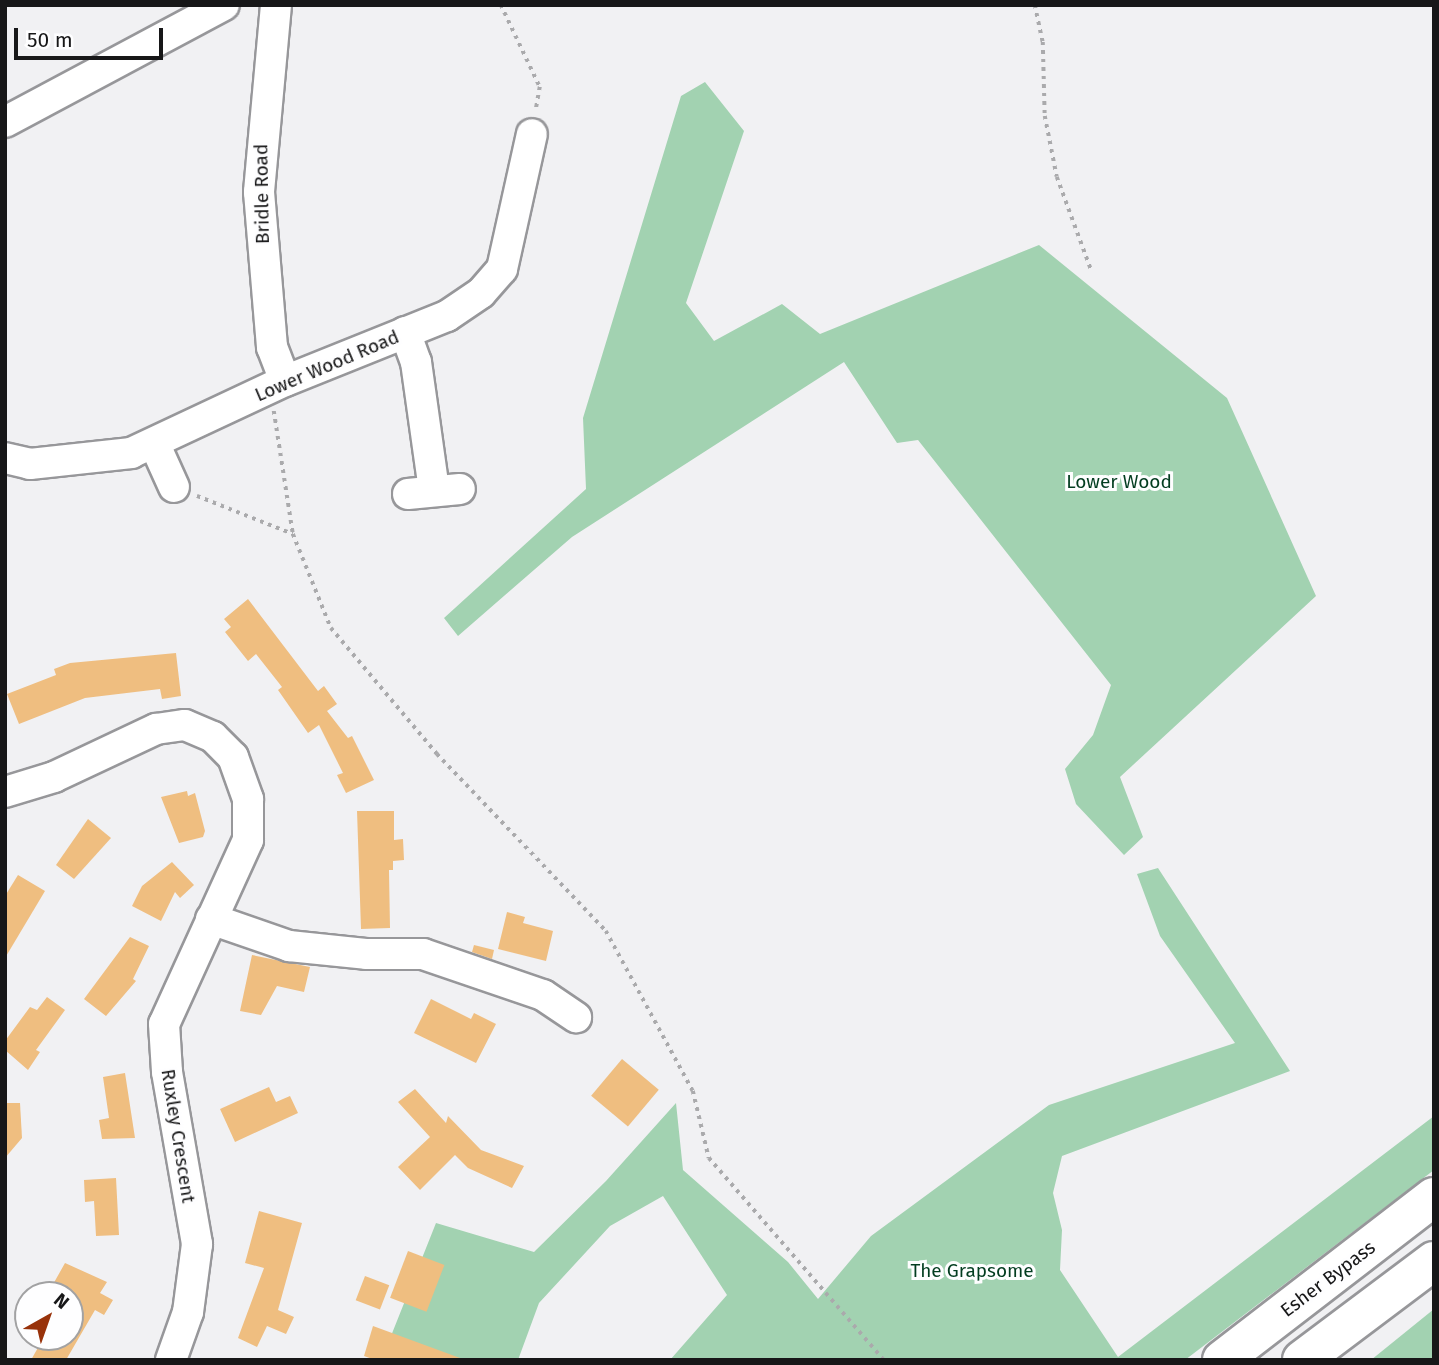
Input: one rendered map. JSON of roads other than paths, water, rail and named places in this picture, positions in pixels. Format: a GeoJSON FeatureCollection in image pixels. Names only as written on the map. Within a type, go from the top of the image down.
{"type":"FeatureCollection","features":[{"type":"Feature","properties":{"kind":"highway","name":"Esher Bypass"},"geometry":{"type":"LineString","coordinates":[[1222,1360],[1434,1197]]}},
{"type":"Feature","properties":{"kind":"highway"},"geometry":{"type":"LineString","coordinates":[[1302,1360],[1434,1261]]}},
{"type":"Feature","properties":{"kind":"street"},"geometry":{"type":"LineString","coordinates":[[5,122],[224,5]]}},
{"type":"Feature","properties":{"kind":"street","name":"Bridle Road"},"geometry":{"type":"LineString","coordinates":[[276,5],[259,192],[272,347],[278,385]]}},
{"type":"Feature","properties":{"kind":"street","name":"Lower Wood Road"},"geometry":{"type":"LineString","coordinates":[[5,458],[30,464],[100,459],[155,445],[278,385],[467,304],[502,269],[530,133]]}},
{"type":"Feature","properties":{"kind":"street"},"geometry":{"type":"LineString","coordinates":[[405,332],[416,362],[434,491]]}},
{"type":"Feature","properties":{"kind":"street"},"geometry":{"type":"LineString","coordinates":[[155,445],[174,487]]}},
{"type":"Feature","properties":{"kind":"street","name":"Ruxley Crescent"},"geometry":{"type":"LineString","coordinates":[[5,792],[54,777],[156,729],[184,724],[213,737],[233,757],[248,799],[248,839],[164,1024],[167,1072],[197,1244],[188,1312],[171,1360]]}},
{"type":"Feature","properties":{"kind":"street"},"geometry":{"type":"LineString","coordinates":[[211,919],[289,946],[366,954],[422,954],[543,995],[576,1017]]}},
{"type":"Feature","properties":{"kind":"park label","name":"Lower Wood"},"geometry":{"type":"Point","coordinates":[1119,482]}},
{"type":"Feature","properties":{"kind":"park label","name":"The Grapsome"},"geometry":{"type":"Point","coordinates":[972,1271]}}]}
